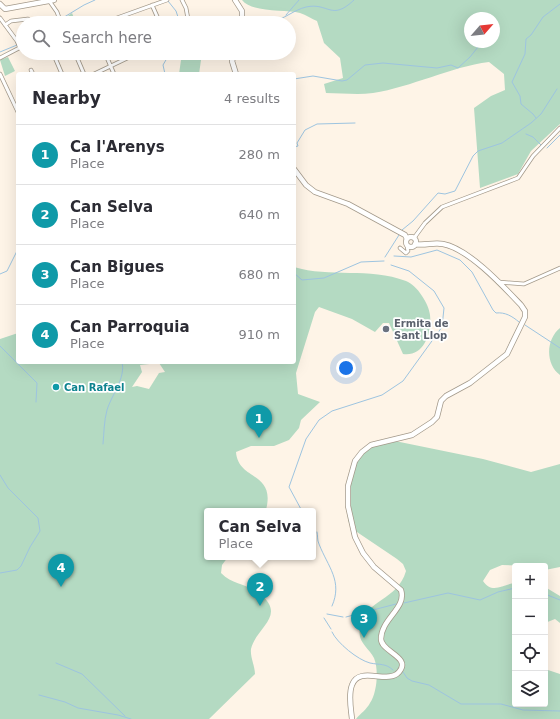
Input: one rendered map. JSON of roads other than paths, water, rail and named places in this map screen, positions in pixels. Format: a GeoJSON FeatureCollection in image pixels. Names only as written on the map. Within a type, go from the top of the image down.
{"type":"FeatureCollection","features":[{"type":"Feature","properties":{"kind":"street"},"geometry":{"type":"LineString","coordinates":[[123,16],[167,0]]}},
{"type":"Feature","properties":{"kind":"street"},"geometry":{"type":"LineString","coordinates":[[182,0],[186,8],[187,16]]}},
{"type":"Feature","properties":{"kind":"street"},"geometry":{"type":"LineString","coordinates":[[235,0],[242,11],[242,16]]}},
{"type":"Feature","properties":{"kind":"street"},"geometry":{"type":"LineString","coordinates":[[0,6],[6,9],[52,1],[58,16]]}},
{"type":"Feature","properties":{"kind":"street"},"geometry":{"type":"LineString","coordinates":[[152,5],[157,16]]}},
{"type":"Feature","properties":{"kind":"street"},"geometry":{"type":"LineString","coordinates":[[0,18],[16,40]]}},
{"type":"Feature","properties":{"kind":"street"},"geometry":{"type":"LineString","coordinates":[[4,24],[16,20]]}},
{"type":"Feature","properties":{"kind":"street"},"geometry":{"type":"LineString","coordinates":[[0,58],[16,49]]}},
{"type":"Feature","properties":{"kind":"street"},"geometry":{"type":"LineString","coordinates":[[56,60],[61,72]]}},
{"type":"Feature","properties":{"kind":"street"},"geometry":{"type":"LineString","coordinates":[[78,60],[83,72]]}},
{"type":"Feature","properties":{"kind":"street"},"geometry":{"type":"LineString","coordinates":[[107,60],[113,72]]}},
{"type":"Feature","properties":{"kind":"street"},"geometry":{"type":"LineString","coordinates":[[98,72],[123,60]]}},
{"type":"Feature","properties":{"kind":"street"},"geometry":{"type":"LineString","coordinates":[[232,60],[235,72]]}},
{"type":"Feature","properties":{"kind":"street"},"geometry":{"type":"LineString","coordinates":[[0,74],[16,106]]}},
{"type":"Feature","properties":{"kind":"street"},"geometry":{"type":"LineString","coordinates":[[407,239],[414,238],[425,223],[442,206],[518,178],[534,156],[560,128]]}},
{"type":"Feature","properties":{"kind":"street"},"geometry":{"type":"LineString","coordinates":[[296,171],[311,189],[348,204],[405,235],[407,239],[406,242],[408,251],[406,252],[400,248]]}},
{"type":"Feature","properties":{"kind":"street"},"geometry":{"type":"LineString","coordinates":[[414,238],[415,244]]}},
{"type":"Feature","properties":{"kind":"street"},"geometry":{"type":"LineString","coordinates":[[352,719],[351,689],[353,682],[362,676],[393,676],[401,668],[399,658],[383,647],[381,640],[389,617],[398,607],[402,597],[399,587],[374,567],[363,553],[355,538],[348,506],[348,486],[355,461],[362,452],[371,445],[412,435],[432,422],[437,417],[441,401],[446,396],[470,384],[507,354],[525,317],[525,311],[498,282],[483,268],[451,247],[431,243],[424,246],[415,244],[412,247],[408,246]]}},
{"type":"Feature","properties":{"kind":"street"},"geometry":{"type":"LineString","coordinates":[[498,282],[524,284],[560,268]]}},
{"type":"Feature","properties":{"kind":"waterway"},"geometry":{"type":"LineString","coordinates":[[66,16],[95,0]]}},
{"type":"Feature","properties":{"kind":"waterway"},"geometry":{"type":"LineString","coordinates":[[286,15],[299,0]]}},
{"type":"Feature","properties":{"kind":"waterway"},"geometry":{"type":"LineString","coordinates":[[286,16],[297,10],[314,6],[335,11],[340,10],[354,0]]}},
{"type":"Feature","properties":{"kind":"waterway"},"geometry":{"type":"LineString","coordinates":[[168,1],[176,11],[178,16]]}},
{"type":"Feature","properties":{"kind":"waterway"},"geometry":{"type":"LineString","coordinates":[[536,118],[521,104],[520,96],[512,82],[525,54],[526,39],[531,35],[543,17],[560,4]]}},
{"type":"Feature","properties":{"kind":"waterway"},"geometry":{"type":"LineString","coordinates":[[0,52],[16,45]]}},
{"type":"Feature","properties":{"kind":"waterway"},"geometry":{"type":"LineString","coordinates":[[296,79],[313,76],[342,81],[347,80],[365,65],[383,63],[437,68],[451,65],[458,68],[477,48]]}},
{"type":"Feature","properties":{"kind":"waterway"},"geometry":{"type":"LineString","coordinates":[[165,72],[163,65],[166,60]]}},
{"type":"Feature","properties":{"kind":"waterway"},"geometry":{"type":"LineString","coordinates":[[402,230],[413,221],[438,193],[445,194],[455,191],[473,156],[478,151],[502,143],[531,123],[541,114],[557,89]]}},
{"type":"Feature","properties":{"kind":"waterway"},"geometry":{"type":"LineString","coordinates":[[296,146],[298,146],[297,143],[305,130],[317,124],[355,123]]}},
{"type":"Feature","properties":{"kind":"waterway"},"geometry":{"type":"LineString","coordinates":[[526,134],[533,137],[541,145]]}},
{"type":"Feature","properties":{"kind":"waterway"},"geometry":{"type":"LineString","coordinates":[[547,148],[560,135]]}},
{"type":"Feature","properties":{"kind":"waterway"},"geometry":{"type":"LineString","coordinates":[[385,257],[399,235]]}},
{"type":"Feature","properties":{"kind":"waterway"},"geometry":{"type":"LineString","coordinates":[[394,256],[411,257],[437,250],[460,260],[472,272],[493,310],[496,313],[508,315],[519,322]]}},
{"type":"Feature","properties":{"kind":"waterway"},"geometry":{"type":"LineString","coordinates":[[0,274],[7,271],[16,253]]}},
{"type":"Feature","properties":{"kind":"waterway"},"geometry":{"type":"LineString","coordinates":[[296,275],[302,280],[324,278],[361,262],[384,261]]}},
{"type":"Feature","properties":{"kind":"waterway"},"geometry":{"type":"LineString","coordinates":[[300,508],[289,487],[306,439],[319,420],[332,411],[382,395],[403,381],[442,327],[444,308],[434,291],[409,271],[391,265]]}},
{"type":"Feature","properties":{"kind":"waterway"},"geometry":{"type":"LineString","coordinates":[[525,325],[560,348]]}},
{"type":"Feature","properties":{"kind":"waterway"},"geometry":{"type":"LineString","coordinates":[[0,346],[16,362]]}},
{"type":"Feature","properties":{"kind":"waterway"},"geometry":{"type":"LineString","coordinates":[[18,364],[37,383],[36,402]]}},
{"type":"Feature","properties":{"kind":"waterway"},"geometry":{"type":"LineString","coordinates":[[103,444],[106,414],[122,374],[122,364]]}},
{"type":"Feature","properties":{"kind":"waterway"},"geometry":{"type":"LineString","coordinates":[[0,475],[8,488],[38,518],[40,531],[21,566],[17,570],[0,573]]}},
{"type":"Feature","properties":{"kind":"waterway"},"geometry":{"type":"LineString","coordinates":[[317,532],[318,542],[335,581],[336,589],[332,606]]}},
{"type":"Feature","properties":{"kind":"waterway"},"geometry":{"type":"LineString","coordinates":[[404,603],[448,593],[480,600],[498,592],[512,589]]}},
{"type":"Feature","properties":{"kind":"waterway"},"geometry":{"type":"LineString","coordinates":[[548,595],[560,600]]}},
{"type":"Feature","properties":{"kind":"waterway"},"geometry":{"type":"LineString","coordinates":[[346,617],[396,604]]}},
{"type":"Feature","properties":{"kind":"waterway"},"geometry":{"type":"LineString","coordinates":[[327,614],[343,617]]}},
{"type":"Feature","properties":{"kind":"waterway"},"geometry":{"type":"LineString","coordinates":[[324,618],[331,629]]}},
{"type":"Feature","properties":{"kind":"waterway"},"geometry":{"type":"LineString","coordinates":[[332,632],[338,641],[354,655],[370,663],[385,665],[393,670]]}},
{"type":"Feature","properties":{"kind":"waterway"},"geometry":{"type":"LineString","coordinates":[[56,663],[82,674],[125,716]]}},
{"type":"Feature","properties":{"kind":"waterway"},"geometry":{"type":"LineString","coordinates":[[403,672],[407,678],[412,681],[429,685],[461,704],[501,704],[523,710],[560,711]]}},
{"type":"Feature","properties":{"kind":"waterway"},"geometry":{"type":"LineString","coordinates":[[39,695],[65,702],[78,708],[118,715],[131,719]]}},
{"type":"Feature","properties":{"kind":"place","name":"Ermita de Sant Llop"},"geometry":{"type":"Point","coordinates":[386,329]}},
{"type":"Feature","properties":{"kind":"place","name":"Can Rafael"},"geometry":{"type":"Point","coordinates":[56,387]}},
{"type":"Feature","properties":{"kind":"place","name":"Ca l'Arenys"},"geometry":{"type":"Point","coordinates":[259,438]}},
{"type":"Feature","properties":{"kind":"place","name":"Can Parroquia"},"geometry":{"type":"Point","coordinates":[61,587]}},
{"type":"Feature","properties":{"kind":"place","name":"Can Selva"},"geometry":{"type":"Point","coordinates":[260,606]}},
{"type":"Feature","properties":{"kind":"place","name":"Can Bigues"},"geometry":{"type":"Point","coordinates":[364,638]}}]}
